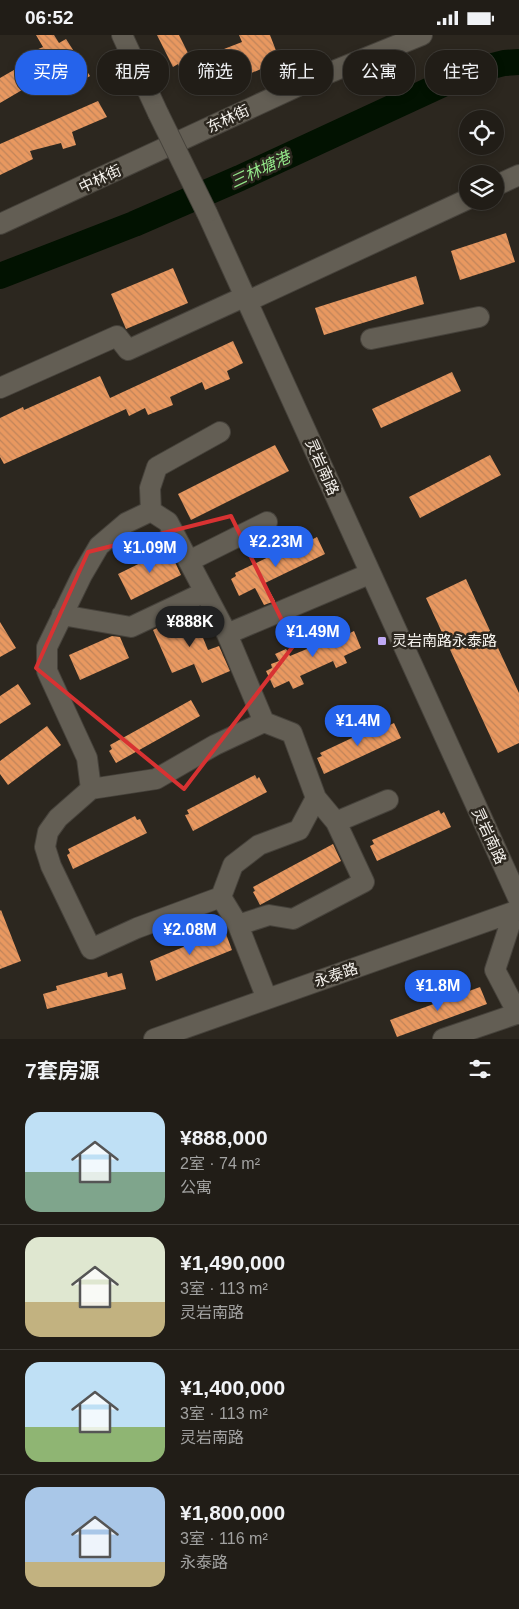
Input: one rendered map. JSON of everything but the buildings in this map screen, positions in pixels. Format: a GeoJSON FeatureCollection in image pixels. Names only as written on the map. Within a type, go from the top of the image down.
{"type":"FeatureCollection","features":[{"type":"Feature","properties":{"kind":"street","name":"灵岩南路"},"geometry":{"type":"LineString","coordinates":[[122,35],[247,299],[517,908]]}},
{"type":"Feature","properties":{"kind":"street","name":"东林街"},"geometry":{"type":"LineString","coordinates":[[200,132],[309,81],[422,35]]}},
{"type":"Feature","properties":{"kind":"street","name":"中林街"},"geometry":{"type":"LineString","coordinates":[[0,224],[200,132]]}},
{"type":"Feature","properties":{"kind":"street"},"geometry":{"type":"LineString","coordinates":[[504,182],[519,175]]}},
{"type":"Feature","properties":{"kind":"street"},"geometry":{"type":"LineString","coordinates":[[0,388],[117,335],[128,350],[247,299],[459,203]]}},
{"type":"Feature","properties":{"kind":"street"},"geometry":{"type":"LineString","coordinates":[[371,339],[479,317]]}},
{"type":"Feature","properties":{"kind":"street"},"geometry":{"type":"LineString","coordinates":[[151,511],[150,487],[157,467],[220,433]]}},
{"type":"Feature","properties":{"kind":"street"},"geometry":{"type":"LineString","coordinates":[[151,511],[168,522],[189,561],[227,634],[264,721],[292,733],[316,798],[336,822],[364,882],[293,919],[269,915],[238,925]]}},
{"type":"Feature","properties":{"kind":"street"},"geometry":{"type":"LineString","coordinates":[[91,789],[87,758],[47,671],[47,647],[82,575],[100,545],[126,523],[151,511]]}},
{"type":"Feature","properties":{"kind":"street"},"geometry":{"type":"LineString","coordinates":[[189,561],[267,522]]}},
{"type":"Feature","properties":{"kind":"street"},"geometry":{"type":"LineString","coordinates":[[227,634],[369,573]]}},
{"type":"Feature","properties":{"kind":"street"},"geometry":{"type":"LineString","coordinates":[[62,615],[131,627],[205,592]]}},
{"type":"Feature","properties":{"kind":"street"},"geometry":{"type":"LineString","coordinates":[[264,721],[215,745],[156,779],[91,789],[58,818],[48,832],[45,847],[51,866],[91,949],[137,928],[221,897],[233,865],[259,845],[299,830],[316,798]]}},
{"type":"Feature","properties":{"kind":"street"},"geometry":{"type":"LineString","coordinates":[[336,822],[388,800]]}},
{"type":"Feature","properties":{"kind":"street"},"geometry":{"type":"LineString","coordinates":[[221,897],[238,925],[267,999]]}},
{"type":"Feature","properties":{"kind":"street"},"geometry":{"type":"LineString","coordinates":[[443,1039],[518,1013],[496,970],[517,908]]}},
{"type":"Feature","properties":{"kind":"street","name":"永泰路"},"geometry":{"type":"LineString","coordinates":[[165,1037],[517,908]]}},
{"type":"Feature","properties":{"kind":"highlighted area"},"geometry":{"type":"Polygon","coordinates":[[[231,516],[294,645],[184,789],[36,668],[88,552],[231,516]]]}},
{"type":"Feature","properties":{"kind":"waterway","name":"三林塘港"},"geometry":{"type":"LineString","coordinates":[[0,276],[134,224],[240,178],[469,72],[504,63],[519,62]]}},
{"type":"Feature","properties":{"kind":"place","name":"灵岩南路永泰路"},"geometry":{"type":"Point","coordinates":[382,641]}}]}
